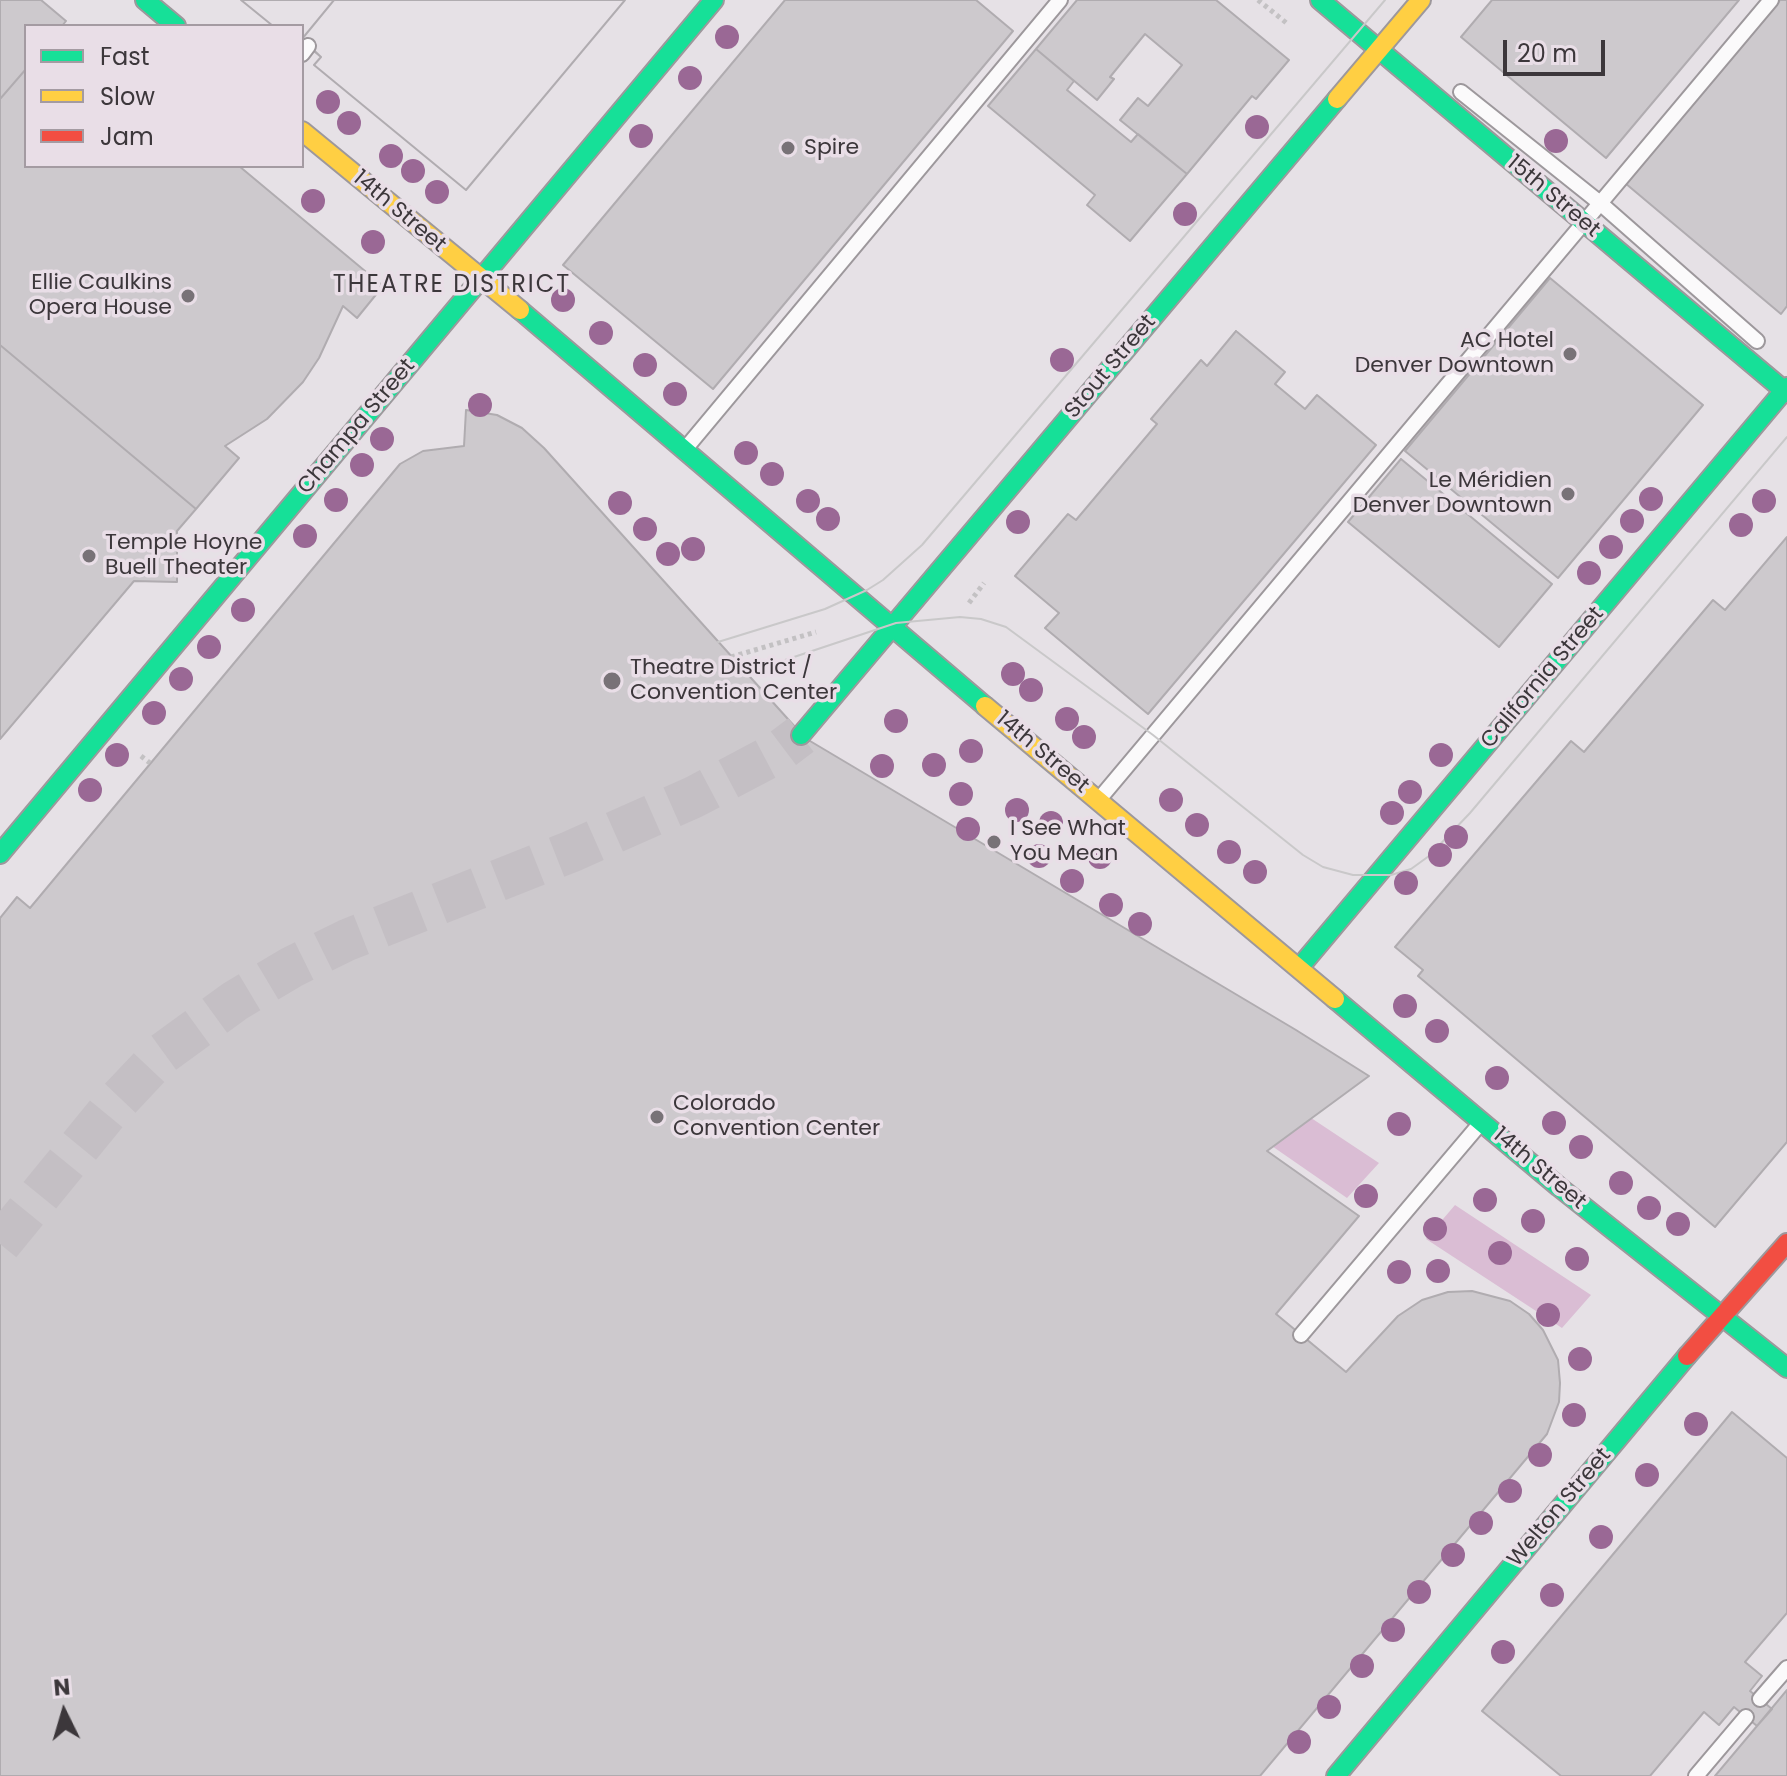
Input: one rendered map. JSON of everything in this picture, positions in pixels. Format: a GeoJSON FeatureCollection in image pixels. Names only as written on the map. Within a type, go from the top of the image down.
{"type":"FeatureCollection","features":[{"type":"Feature","properties":{"kind":"main road"},"geometry":{"type":"LineString","coordinates":[[145,0],[174,24]]}},
{"type":"Feature","properties":{"kind":"main road","name":"Champa Street"},"geometry":{"type":"LineString","coordinates":[[0,854],[714,0]]}},
{"type":"Feature","properties":{"kind":"main road","name":"15th Street"},"geometry":{"type":"LineString","coordinates":[[1320,0],[1786,390]]}},
{"type":"Feature","properties":{"kind":"main road","name":"Stout Street"},"geometry":{"type":"LineString","coordinates":[[801,735],[1421,0]]}},
{"type":"Feature","properties":{"kind":"main road","name":"14th Street"},"geometry":{"type":"LineString","coordinates":[[304,133],[1559,1187],[1787,1368]]}},
{"type":"Feature","properties":{"kind":"main road","name":"California Street"},"geometry":{"type":"LineString","coordinates":[[1299,968],[1786,390]]}},
{"type":"Feature","properties":{"kind":"main road","name":"Welton Street"},"geometry":{"type":"LineString","coordinates":[[1336,1776],[1721,1316],[1787,1243]]}},
{"type":"Feature","properties":{"kind":"lane"},"geometry":{"type":"LineString","coordinates":[[683,451],[1060,0]]}},
{"type":"Feature","properties":{"kind":"lane"},"geometry":{"type":"LineString","coordinates":[[1098,800],[1771,0]]}},
{"type":"Feature","properties":{"kind":"lane"},"geometry":{"type":"LineString","coordinates":[[1451,84],[1600,203],[1769,352]]}},
{"type":"Feature","properties":{"kind":"lane"},"geometry":{"type":"LineString","coordinates":[[1301,1335],[1481,1121]]}},
{"type":"Feature","properties":{"kind":"lane"},"geometry":{"type":"LineString","coordinates":[[1760,1699],[1787,1668]]}},
{"type":"Feature","properties":{"kind":"lane"},"geometry":{"type":"LineString","coordinates":[[1696,1776],[1746,1717]]}},
{"type":"Feature","properties":{"kind":"path"},"geometry":{"type":"LineString","coordinates":[[969,603],[984,583]]}},
{"type":"Feature","properties":{"kind":"path"},"geometry":{"type":"LineString","coordinates":[[731,657],[816,632]]}},
{"type":"Feature","properties":{"kind":"path"},"geometry":{"type":"LineString","coordinates":[[141,756],[150,763]]}},
{"type":"Feature","properties":{"kind":"shaded area"},"geometry":{"type":"Polygon","coordinates":[[[1275,1094],[1379,1163],[1347,1198],[1243,1126],[1275,1094]]]}},
{"type":"Feature","properties":{"kind":"shaded area"},"geometry":{"type":"Polygon","coordinates":[[[1455,1205],[1591,1295],[1562,1328],[1426,1239],[1455,1205]]]}},
{"type":"Feature","properties":{"kind":"building"},"geometry":{"type":"Polygon","coordinates":[[[0,0],[41,0],[66,21],[64,24],[24,24],[24,71],[0,99],[0,0]]]}},
{"type":"Feature","properties":{"kind":"building"},"geometry":{"type":"Polygon","coordinates":[[[241,0],[625,0],[466,190],[314,65],[321,57],[304,43],[304,24],[271,24],[241,0]]]}},
{"type":"Feature","properties":{"kind":"building"},"geometry":{"type":"Polygon","coordinates":[[[241,0],[334,0],[304,37],[304,24],[271,24],[241,0]]]}},
{"type":"Feature","properties":{"kind":"building"},"geometry":{"type":"Polygon","coordinates":[[[334,0],[625,0],[466,190],[314,65],[321,57],[304,41],[304,37],[334,0]]]}},
{"type":"Feature","properties":{"kind":"building","name":"Spire"},"geometry":{"type":"Polygon","coordinates":[[[785,0],[976,0],[1013,31],[713,389],[563,265],[785,0]]]}},
{"type":"Feature","properties":{"kind":"building"},"geometry":{"type":"Polygon","coordinates":[[[1077,0],[1216,0],[1289,60],[1256,99],[1252,96],[1187,174],[1120,120],[1138,98],[1148,106],[1182,65],[1145,34],[1110,77],[1114,79],[1097,100],[1036,49],[1077,0]]]}},
{"type":"Feature","properties":{"kind":"building"},"geometry":{"type":"Polygon","coordinates":[[[1492,0],[1739,0],[1606,158],[1461,37],[1492,0]]]}},
{"type":"Feature","properties":{"kind":"building"},"geometry":{"type":"Polygon","coordinates":[[[1780,0],[1787,0],[1787,306],[1781,314],[1625,183],[1780,0]]]}},
{"type":"Feature","properties":{"kind":"building"},"geometry":{"type":"Polygon","coordinates":[[[1036,49],[1074,81],[1067,90],[1131,142],[1138,134],[1187,174],[1130,241],[1087,205],[1095,195],[988,106],[1036,49]]]}},
{"type":"Feature","properties":{"kind":"building","name":"Ellie Caulkins Opera House"},"geometry":{"type":"Polygon","coordinates":[[[24,71],[24,168],[241,168],[383,286],[357,318],[343,306],[319,358],[303,382],[267,419],[225,446],[239,458],[196,509],[0,345],[0,99],[24,71]]]}},
{"type":"Feature","properties":{"kind":"building"},"geometry":{"type":"Polygon","coordinates":[[[1550,278],[1703,405],[1558,578],[1405,451],[1550,278]]]}},
{"type":"Feature","properties":{"kind":"building"},"geometry":{"type":"Polygon","coordinates":[[[1236,331],[1285,372],[1275,384],[1305,409],[1317,395],[1376,445],[1148,714],[1045,628],[1059,613],[1015,576],[1068,514],[1076,520],[1157,424],[1151,419],[1201,360],[1207,366],[1236,331]]]}},
{"type":"Feature","properties":{"kind":"building","name":"Temple Hoyne Buell Theater"},"geometry":{"type":"Polygon","coordinates":[[[0,345],[196,509],[177,531],[177,582],[134,581],[0,739],[0,345]]]}},
{"type":"Feature","properties":{"kind":"building","name":"Colorado Convention Center"},"geometry":{"type":"Polygon","coordinates":[[[466,410],[497,415],[522,428],[544,448],[805,738],[1369,1076],[1267,1151],[1359,1216],[1276,1314],[1346,1372],[1398,1316],[1422,1300],[1448,1292],[1472,1291],[1510,1301],[1529,1314],[1543,1330],[1558,1360],[1560,1383],[1559,1402],[1547,1434],[1260,1776],[0,1776],[0,918],[17,897],[30,908],[400,464],[423,451],[464,446],[466,410]]]}},
{"type":"Feature","properties":{"kind":"building"},"geometry":{"type":"Polygon","coordinates":[[[1401,459],[1552,584],[1499,647],[1348,522],[1401,459]]]}},
{"type":"Feature","properties":{"kind":"building"},"geometry":{"type":"Polygon","coordinates":[[[1787,537],[1787,1142],[1715,1227],[1418,976],[1423,970],[1395,947],[1571,741],[1584,752],[1713,600],[1725,610],[1787,537]]]}},
{"type":"Feature","properties":{"kind":"building"},"geometry":{"type":"Polygon","coordinates":[[[1732,1412],[1787,1458],[1787,1613],[1745,1662],[1762,1676],[1750,1691],[1772,1709],[1757,1726],[1734,1707],[1719,1725],[1704,1712],[1650,1776],[1561,1776],[1482,1711],[1732,1412]]]}},
{"type":"Feature","properties":{"kind":"building"},"geometry":{"type":"Polygon","coordinates":[[[1787,1690],[1787,1776],[1715,1776],[1757,1726],[1787,1690]]]}},
{"type":"Feature","properties":{"kind":"tunnel"},"geometry":{"type":"LineString","coordinates":[[0,1244],[111,1108],[162,1054],[235,1001],[292,967],[347,940],[570,852],[694,797],[777,753],[801,735]]}},
{"type":"Feature","properties":{"kind":"tram line"},"geometry":{"type":"LineString","coordinates":[[718,642],[825,609],[867,590],[922,545],[1385,0]]}},
{"type":"Feature","properties":{"kind":"tram line"},"geometry":{"type":"LineString","coordinates":[[746,673],[896,623],[960,617],[981,619],[1006,627],[1153,735],[1303,855],[1323,867],[1353,875],[1391,875],[1411,869],[1429,856],[1470,813],[1787,437]]}},
{"type":"Feature","properties":{"kind":"traffic: fast"},"geometry":{"type":"LineString","coordinates":[[145,0],[174,24]]}},
{"type":"Feature","properties":{"kind":"traffic: fast"},"geometry":{"type":"LineString","coordinates":[[0,854],[714,0]]}},
{"type":"Feature","properties":{"kind":"traffic: fast"},"geometry":{"type":"LineString","coordinates":[[1320,0],[1787,393]]}},
{"type":"Feature","properties":{"kind":"traffic: fast"},"geometry":{"type":"LineString","coordinates":[[801,735],[1337,99]]}},
{"type":"Feature","properties":{"kind":"traffic: fast"},"geometry":{"type":"LineString","coordinates":[[520,310],[985,706]]}},
{"type":"Feature","properties":{"kind":"traffic: fast"},"geometry":{"type":"LineString","coordinates":[[1299,968],[1787,387]]}},
{"type":"Feature","properties":{"kind":"traffic: fast"},"geometry":{"type":"LineString","coordinates":[[1335,999],[1559,1187],[1787,1368]]}},
{"type":"Feature","properties":{"kind":"traffic: fast"},"geometry":{"type":"LineString","coordinates":[[1336,1776],[1687,1356]]}},
{"type":"Feature","properties":{"kind":"traffic: slow"},"geometry":{"type":"LineString","coordinates":[[1337,99],[1421,0]]}},
{"type":"Feature","properties":{"kind":"traffic: slow"},"geometry":{"type":"LineString","coordinates":[[304,133],[520,310]]}},
{"type":"Feature","properties":{"kind":"traffic: slow"},"geometry":{"type":"LineString","coordinates":[[985,706],[1335,999]]}},
{"type":"Feature","properties":{"kind":"traffic: jam"},"geometry":{"type":"LineString","coordinates":[[1687,1356],[1787,1243]]}},
{"type":"Feature","properties":{"kind":"place","name":"Spire"},"geometry":{"type":"Point","coordinates":[788,148]}},
{"type":"Feature","properties":{"kind":"place","name":"Ellie Caulkins Opera House"},"geometry":{"type":"Point","coordinates":[188,296]}},
{"type":"Feature","properties":{"kind":"place","name":"AC Hotel Denver Downtown"},"geometry":{"type":"Point","coordinates":[1570,354]}},
{"type":"Feature","properties":{"kind":"place","name":"Le Méridien Denver Downtown"},"geometry":{"type":"Point","coordinates":[1568,494]}},
{"type":"Feature","properties":{"kind":"place","name":"Temple Hoyne Buell Theater"},"geometry":{"type":"Point","coordinates":[89,556]}},
{"type":"Feature","properties":{"kind":"place","name":"Theatre District / Convention Center"},"geometry":{"type":"Point","coordinates":[612,681]}},
{"type":"Feature","properties":{"kind":"place","name":"I See What You Mean"},"geometry":{"type":"Point","coordinates":[994,842]}},
{"type":"Feature","properties":{"kind":"place","name":"Colorado Convention Center"},"geometry":{"type":"Point","coordinates":[657,1117]}},
{"type":"Feature","properties":{"kind":"district","name":"THEATRE DISTRICT"},"geometry":{"type":"Point","coordinates":[452,286]}}]}
